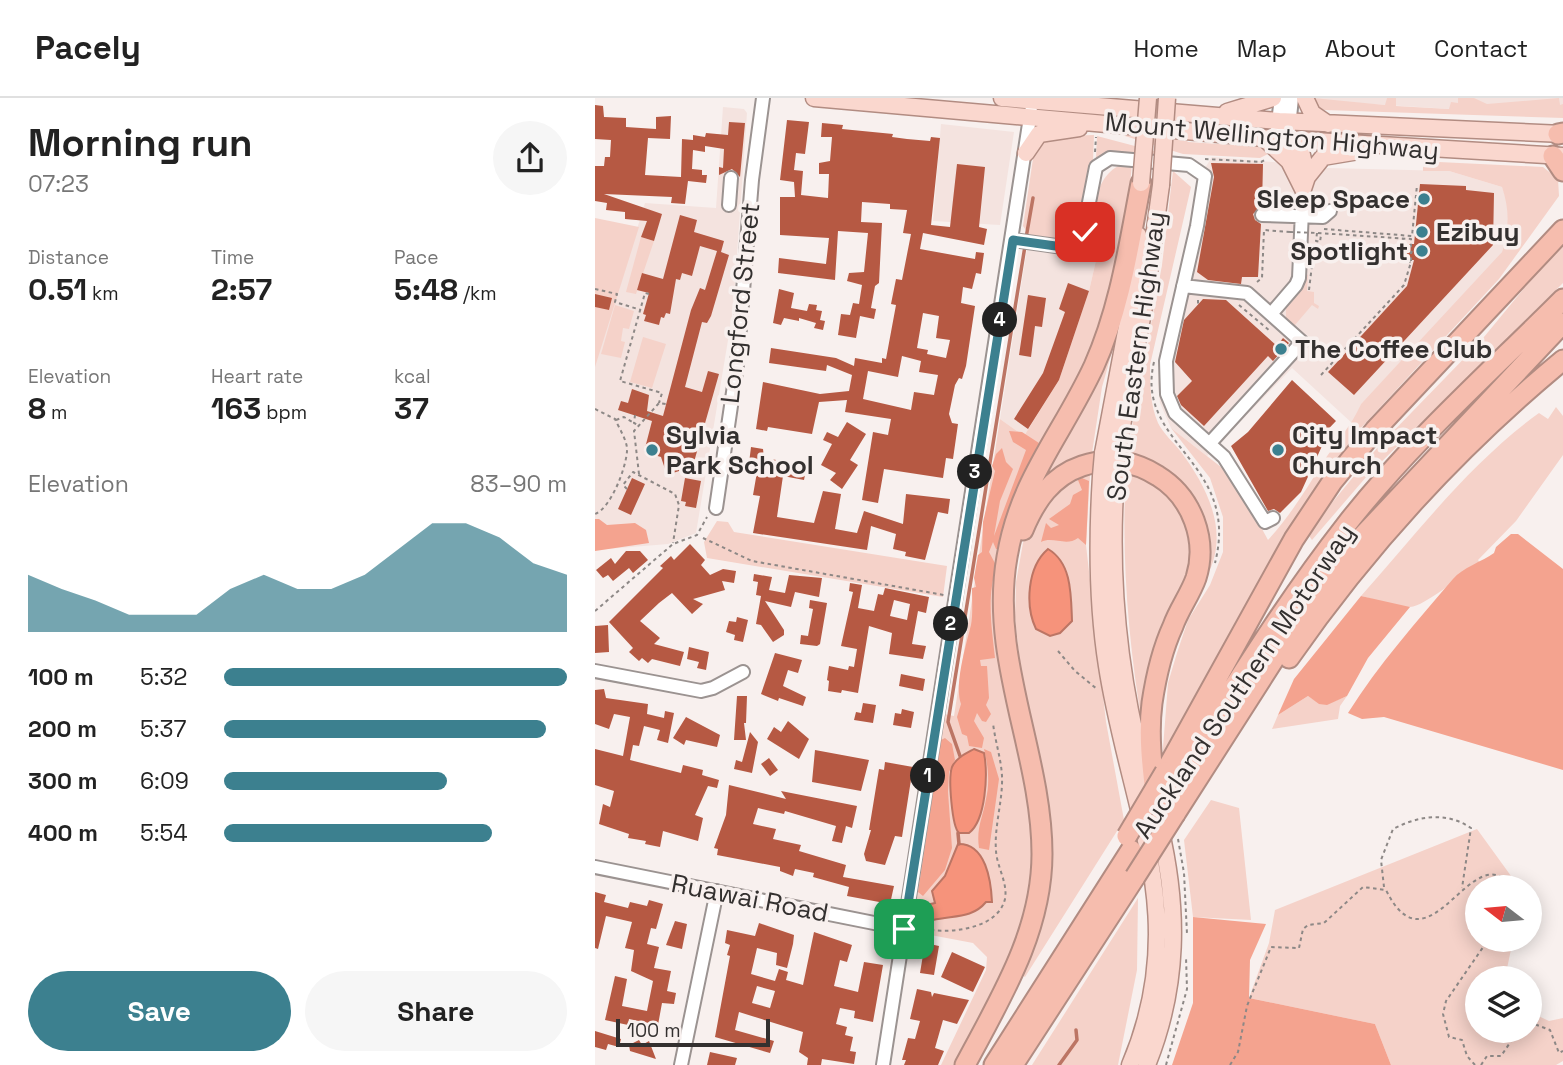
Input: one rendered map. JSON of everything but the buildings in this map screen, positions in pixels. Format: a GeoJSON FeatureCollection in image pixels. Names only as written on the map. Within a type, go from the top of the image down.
{"type":"FeatureCollection","features":[{"type":"Feature","properties":{"kind":"highway"},"geometry":{"type":"LineString","coordinates":[[965,1065],[1017,965],[1034,914],[1039,887],[1041,824],[1004,637],[1003,577],[1011,533],[1027,486],[1085,383],[1109,328],[1122,287],[1141,183]]}},
{"type":"Feature","properties":{"kind":"highway"},"geometry":{"type":"LineString","coordinates":[[1526,267],[1563,212]]}},
{"type":"Feature","properties":{"kind":"highway"},"geometry":{"type":"LineString","coordinates":[[1167,780],[1294,539],[1332,482],[1361,445],[1488,313],[1526,267],[1563,230]]}},
{"type":"Feature","properties":{"kind":"highway","name":"Auckland Southern Motorway"},"geometry":{"type":"LineString","coordinates":[[1004,1060],[1167,780],[1311,571],[1395,469],[1563,299]]}},
{"type":"Feature","properties":{"kind":"highway","name":"Auckland Southern Motorway"},"geometry":{"type":"LineString","coordinates":[[1004,1060],[1135,877],[1166,817],[1308,606],[1356,543],[1563,323]]}},
{"type":"Feature","properties":{"kind":"highway"},"geometry":{"type":"LineString","coordinates":[[1166,817],[1207,778],[1301,641],[1368,554],[1479,436],[1563,360]]}},
{"type":"Feature","properties":{"kind":"highway"},"geometry":{"type":"LineString","coordinates":[[1014,683],[1010,625],[1012,578],[1023,529],[1038,498],[1076,468],[1102,461],[1126,463],[1160,477],[1180,495],[1191,513],[1200,549],[1193,584],[1161,658],[1153,701],[1151,738],[1166,817]]}},
{"type":"Feature","properties":{"kind":"main road","name":"Mount Wellington Highway"},"geometry":{"type":"LineString","coordinates":[[814,98],[1092,104],[1218,114],[1279,131],[1328,124],[1561,134]]}},
{"type":"Feature","properties":{"kind":"main road","name":"Mount Wellington Highway"},"geometry":{"type":"LineString","coordinates":[[1002,98],[1031,103],[1097,128],[1279,131],[1392,147],[1560,161]]}},
{"type":"Feature","properties":{"kind":"main road"},"geometry":{"type":"LineString","coordinates":[[1069,98],[1092,104]]}},
{"type":"Feature","properties":{"kind":"main road","name":"South Eastern Highway"},"geometry":{"type":"LineString","coordinates":[[1131,1065],[1151,991],[1158,921],[1147,839],[1106,665],[1098,576],[1110,453],[1137,265],[1148,98]]}},
{"type":"Feature","properties":{"kind":"main road","name":"South Eastern Highway"},"geometry":{"type":"LineString","coordinates":[[1110,453],[1146,296],[1161,185],[1167,98]]}},
{"type":"Feature","properties":{"kind":"main road"},"geometry":{"type":"LineString","coordinates":[[1218,114],[1273,98]]}},
{"type":"Feature","properties":{"kind":"main road"},"geometry":{"type":"LineString","coordinates":[[1305,98],[1312,113],[1328,124]]}},
{"type":"Feature","properties":{"kind":"main road"},"geometry":{"type":"LineString","coordinates":[[1026,153],[1039,134],[1097,128]]}},
{"type":"Feature","properties":{"kind":"main road"},"geometry":{"type":"LineString","coordinates":[[1279,131],[1301,155],[1305,183]]}},
{"type":"Feature","properties":{"kind":"main road"},"geometry":{"type":"LineString","coordinates":[[1279,131],[1289,161],[1305,183]]}},
{"type":"Feature","properties":{"kind":"main road"},"geometry":{"type":"LineString","coordinates":[[1305,183],[1322,157],[1392,147]]}},
{"type":"Feature","properties":{"kind":"main road","name":"South Eastern Highway"},"geometry":{"type":"LineString","coordinates":[[1108,476],[1116,630],[1135,740],[1166,817],[1170,870],[1174,934],[1165,1009],[1147,1065]]}},
{"type":"Feature","properties":{"kind":"street","name":"Longford Street"},"geometry":{"type":"LineString","coordinates":[[713,511],[741,326],[751,189],[763,98]]}},
{"type":"Feature","properties":{"kind":"street"},"geometry":{"type":"LineString","coordinates":[[1279,131],[1281,98]]}},
{"type":"Feature","properties":{"kind":"street"},"geometry":{"type":"LineString","coordinates":[[1279,131],[1292,98]]}},
{"type":"Feature","properties":{"kind":"street"},"geometry":{"type":"LineString","coordinates":[[884,1065],[1021,242],[1031,103]]}},
{"type":"Feature","properties":{"kind":"street"},"geometry":{"type":"LineString","coordinates":[[1021,242],[1070,248],[1081,243],[1096,167],[1110,158],[1189,164],[1205,176],[1166,361],[1167,394],[1175,413],[1224,457],[1265,523],[1273,518]]}},
{"type":"Feature","properties":{"kind":"street"},"geometry":{"type":"LineString","coordinates":[[729,205],[731,183],[751,189]]}},
{"type":"Feature","properties":{"kind":"street"},"geometry":{"type":"LineString","coordinates":[[1271,314],[1299,278],[1305,183]]}},
{"type":"Feature","properties":{"kind":"street"},"geometry":{"type":"LineString","coordinates":[[1262,215],[1324,217],[1330,211]]}},
{"type":"Feature","properties":{"kind":"street"},"geometry":{"type":"LineString","coordinates":[[1182,286],[1247,293],[1303,342],[1210,443]]}},
{"type":"Feature","properties":{"kind":"street"},"geometry":{"type":"LineString","coordinates":[[595,671],[701,691],[713,688],[743,672]]}},
{"type":"Feature","properties":{"kind":"street","name":"Ruawai Road"},"geometry":{"type":"LineString","coordinates":[[595,867],[921,929]]}},
{"type":"Feature","properties":{"kind":"street"},"geometry":{"type":"LineString","coordinates":[[681,1065],[717,891]]}},
{"type":"Feature","properties":{"kind":"path"},"geometry":{"type":"LineString","coordinates":[[1096,167],[1097,128]]}},
{"type":"Feature","properties":{"kind":"path"},"geometry":{"type":"LineString","coordinates":[[1205,159],[1261,162],[1272,155]]}},
{"type":"Feature","properties":{"kind":"path"},"geometry":{"type":"LineString","coordinates":[[1257,282],[1264,230],[1412,236],[1417,185]]}},
{"type":"Feature","properties":{"kind":"path"},"geometry":{"type":"LineString","coordinates":[[1313,229],[1319,232],[1411,239],[1413,252],[1404,285],[1321,375]]}},
{"type":"Feature","properties":{"kind":"path"},"geometry":{"type":"LineString","coordinates":[[1403,238],[1402,262],[1411,262]]}},
{"type":"Feature","properties":{"kind":"path"},"geometry":{"type":"LineString","coordinates":[[595,289],[617,294],[615,302],[641,310]]}},
{"type":"Feature","properties":{"kind":"path"},"geometry":{"type":"LineString","coordinates":[[639,475],[634,431],[659,403],[662,393],[620,381],[645,293],[649,294]]}},
{"type":"Feature","properties":{"kind":"path"},"geometry":{"type":"LineString","coordinates":[[1327,357],[1333,362]]}},
{"type":"Feature","properties":{"kind":"path"},"geometry":{"type":"LineString","coordinates":[[659,403],[666,404]]}},
{"type":"Feature","properties":{"kind":"path"},"geometry":{"type":"LineString","coordinates":[[595,409],[616,420],[627,444],[627,455],[618,488],[603,511],[595,514]]}},
{"type":"Feature","properties":{"kind":"path"},"geometry":{"type":"LineString","coordinates":[[634,422],[635,415]]}},
{"type":"Feature","properties":{"kind":"path"},"geometry":{"type":"LineString","coordinates":[[616,420],[624,417],[639,426]]}},
{"type":"Feature","properties":{"kind":"path"},"geometry":{"type":"LineString","coordinates":[[627,489],[624,485],[633,472],[675,494],[679,505],[673,544]]}},
{"type":"Feature","properties":{"kind":"path"},"geometry":{"type":"LineString","coordinates":[[595,611],[673,544],[698,536],[713,511]]}},
{"type":"Feature","properties":{"kind":"path"},"geometry":{"type":"LineString","coordinates":[[703,538],[753,561],[949,596]]}},
{"type":"Feature","properties":{"kind":"path"},"geometry":{"type":"LineString","coordinates":[[1058,651],[1075,671],[1114,702]]}},
{"type":"Feature","properties":{"kind":"path"},"geometry":{"type":"LineString","coordinates":[[921,929],[952,932],[978,925],[990,919],[1005,899],[996,850],[995,823],[1002,778],[993,723]]}},
{"type":"Feature","properties":{"kind":"path"},"geometry":{"type":"LineString","coordinates":[[1384,887],[1381,860],[1393,829],[1428,816],[1448,818],[1471,828],[1462,889]]}},
{"type":"Feature","properties":{"kind":"path"},"geometry":{"type":"LineString","coordinates":[[1230,1065],[1238,1052],[1247,1006],[1271,947],[1299,948],[1303,929],[1308,925],[1324,923],[1363,887],[1386,890],[1395,910],[1406,917],[1421,918],[1446,908],[1465,886]]}},
{"type":"Feature","properties":{"kind":"path"},"geometry":{"type":"LineString","coordinates":[[1475,1065],[1467,1056],[1462,1040],[1449,1037],[1443,1014],[1452,989],[1479,952]]}},
{"type":"Feature","properties":{"kind":"path"},"geometry":{"type":"LineString","coordinates":[[1542,1027],[1550,1030],[1559,1053],[1563,1051]]}},
{"type":"Feature","properties":{"kind":"path"},"geometry":{"type":"LineString","coordinates":[[1481,1065],[1486,1056],[1501,1056],[1510,1043]]}},
{"type":"Feature","properties":{"kind":"shaded area"},"geometry":{"type":"Polygon","coordinates":[[[1274,98],[1563,98],[1563,111],[1450,109],[1274,98]]]}},
{"type":"Feature","properties":{"kind":"shaded area"},"geometry":{"type":"Polygon","coordinates":[[[1313,98],[1385,105],[1387,98],[1396,98],[1396,106],[1449,109],[1451,102],[1458,103],[1458,98],[1474,98],[1487,104],[1559,98],[1560,105],[1563,104],[1563,118],[1324,110],[1317,107],[1313,98]]]}},
{"type":"Feature","properties":{"kind":"shaded area","name":"Sylvia Park School"},"geometry":{"type":"Polygon","coordinates":[[[723,107],[744,109],[747,113],[733,310],[696,533],[668,544],[595,550],[595,341],[602,343],[645,203],[716,208],[723,107]]]}},
{"type":"Feature","properties":{"kind":"shaded area"},"geometry":{"type":"Polygon","coordinates":[[[941,124],[1014,132],[1000,225],[933,221],[941,124]]]}},
{"type":"Feature","properties":{"kind":"shaded area"},"geometry":{"type":"Polygon","coordinates":[[[1126,133],[1182,136],[1188,142],[1263,147],[1270,153],[1260,158],[1183,154],[1125,136],[1126,133]]]}},
{"type":"Feature","properties":{"kind":"shaded area"},"geometry":{"type":"Polygon","coordinates":[[[1094,135],[1093,161],[1077,234],[1062,241],[1030,236],[1023,226],[1034,152],[1039,140],[1058,136],[1094,135]]]}},
{"type":"Feature","properties":{"kind":"shaded area"},"geometry":{"type":"Polygon","coordinates":[[[1097,136],[1184,159],[1112,152],[1096,158],[1097,136]]]}},
{"type":"Feature","properties":{"kind":"shaded area"},"geometry":{"type":"Polygon","coordinates":[[[1212,157],[1285,163],[1312,182],[1320,169],[1328,168],[1449,171],[1502,187],[1508,204],[1508,231],[1502,252],[1361,404],[1353,424],[1292,368],[1207,456],[1171,428],[1160,403],[1158,383],[1159,360],[1188,246],[1198,190],[1196,182],[1212,157]]]}},
{"type":"Feature","properties":{"kind":"shaded area"},"geometry":{"type":"Polygon","coordinates":[[[1132,162],[1128,210],[1101,331],[1000,568],[1036,857],[1030,908],[1003,973],[954,1065],[941,1065],[986,970],[987,957],[973,943],[920,933],[912,922],[944,714],[954,716],[1000,419],[1024,436],[1059,380],[1089,291],[1097,256],[1087,254],[1096,198],[1108,174],[1118,166],[1132,162]]]}},
{"type":"Feature","properties":{"kind":"shaded area"},"geometry":{"type":"Polygon","coordinates":[[[1439,162],[1543,167],[1558,179],[1559,196],[1499,279],[1360,429],[1331,468],[1162,761],[1168,683],[1188,620],[1210,585],[1223,552],[1223,517],[1210,478],[1171,428],[1221,467],[1249,505],[1268,540],[1297,503],[1361,404],[1502,252],[1508,220],[1502,187],[1449,171],[1423,171],[1423,164],[1439,162]]]}},
{"type":"Feature","properties":{"kind":"shaded area"},"geometry":{"type":"Polygon","coordinates":[[[1173,171],[1191,187],[1150,365],[1151,394],[1158,423],[1191,466],[1213,511],[1216,544],[1214,560],[1207,576],[1202,522],[1127,455],[1162,265],[1173,171]]]}},
{"type":"Feature","properties":{"kind":"shaded area"},"geometry":{"type":"Polygon","coordinates":[[[595,218],[639,227],[595,367],[595,218]]]}},
{"type":"Feature","properties":{"kind":"shaded area"},"geometry":{"type":"Polygon","coordinates":[[[641,237],[654,241],[636,294],[626,292],[641,237]]]}},
{"type":"Feature","properties":{"kind":"shaded area"},"geometry":{"type":"Polygon","coordinates":[[[1563,241],[1563,283],[1367,476],[1312,540],[1307,533],[1378,447],[1479,343],[1563,241]]]}},
{"type":"Feature","properties":{"kind":"shaded area"},"geometry":{"type":"Polygon","coordinates":[[[1027,249],[1097,256],[1089,291],[1059,380],[1024,436],[1000,419],[1027,249]]]}},
{"type":"Feature","properties":{"kind":"shaded area"},"geometry":{"type":"Polygon","coordinates":[[[1308,274],[1307,291],[1314,292],[1314,303],[1319,306],[1318,309],[1312,305],[1295,325],[1297,330],[1286,319],[1286,308],[1308,274]]]}},
{"type":"Feature","properties":{"kind":"shaded area"},"geometry":{"type":"Polygon","coordinates":[[[615,305],[634,311],[629,329],[623,328],[621,341],[625,342],[621,358],[601,354],[615,305]]]}},
{"type":"Feature","properties":{"kind":"shaded area"},"geometry":{"type":"Polygon","coordinates":[[[643,337],[666,344],[652,388],[630,382],[643,337]]]}},
{"type":"Feature","properties":{"kind":"shaded area"},"geometry":{"type":"Polygon","coordinates":[[[1108,343],[1114,345],[1102,387],[1092,453],[1076,459],[1037,488],[1108,343]]]}},
{"type":"Feature","properties":{"kind":"shaded area"},"geometry":{"type":"Polygon","coordinates":[[[1556,407],[1563,416],[1563,455],[1516,521],[1478,560],[1480,563],[1435,595],[1410,607],[1361,596],[1467,476],[1539,413],[1548,419],[1556,407]]]}},
{"type":"Feature","properties":{"kind":"shaded area"},"geometry":{"type":"Polygon","coordinates":[[[1009,431],[1022,432],[1039,443],[1011,505],[1000,549],[996,549],[993,542],[989,552],[997,567],[991,600],[995,658],[980,660],[981,666],[987,666],[989,698],[986,705],[991,714],[986,722],[982,721],[977,713],[974,721],[984,738],[982,748],[969,746],[967,736],[962,734],[957,717],[961,704],[959,687],[972,621],[972,588],[976,587],[974,578],[978,555],[982,552],[983,522],[995,471],[992,466],[996,454],[1002,448],[1006,462],[1013,469],[1000,501],[994,536],[1026,450],[1013,442],[1009,431]]]}},
{"type":"Feature","properties":{"kind":"shaded area"},"geometry":{"type":"Polygon","coordinates":[[[1126,467],[1167,488],[1195,540],[1193,574],[1143,729],[1127,598],[1124,533],[1126,467]]]}},
{"type":"Feature","properties":{"kind":"shaded area"},"geometry":{"type":"Polygon","coordinates":[[[1085,469],[1090,475],[1086,545],[1106,722],[1124,820],[1025,977],[1019,973],[1047,819],[1019,656],[1015,617],[1016,582],[1023,543],[1040,504],[1085,469]]]}},
{"type":"Feature","properties":{"kind":"shaded area"},"geometry":{"type":"Polygon","coordinates":[[[1082,478],[1089,481],[1086,545],[1078,538],[1069,542],[1041,542],[1046,523],[1051,528],[1059,525],[1049,519],[1070,504],[1073,495],[1082,490],[1078,480],[1082,478]]]}},
{"type":"Feature","properties":{"kind":"shaded area"},"geometry":{"type":"Polygon","coordinates":[[[595,519],[607,525],[635,523],[646,530],[649,543],[595,551],[595,519]]]}},
{"type":"Feature","properties":{"kind":"shaded area"},"geometry":{"type":"Polygon","coordinates":[[[717,521],[728,522],[734,532],[947,566],[943,597],[707,558],[704,542],[717,521]]]}},
{"type":"Feature","properties":{"kind":"shaded area"},"geometry":{"type":"Polygon","coordinates":[[[1511,534],[1518,534],[1563,569],[1563,770],[1384,717],[1362,719],[1348,713],[1385,660],[1453,579],[1494,553],[1496,547],[1511,534]]]}},
{"type":"Feature","properties":{"kind":"shaded area"},"geometry":{"type":"Polygon","coordinates":[[[1048,549],[1062,562],[1069,580],[1072,621],[1060,633],[1050,636],[1036,629],[1029,598],[1032,576],[1048,549]]]}},
{"type":"Feature","properties":{"kind":"shaded area"},"geometry":{"type":"Polygon","coordinates":[[[1361,596],[1410,607],[1368,658],[1347,696],[1327,705],[1319,704],[1308,696],[1278,715],[1294,679],[1361,596]]]}},
{"type":"Feature","properties":{"kind":"shaded area"},"geometry":{"type":"Polygon","coordinates":[[[1308,696],[1318,702],[1327,703],[1347,696],[1340,706],[1338,719],[1272,729],[1278,715],[1308,696]]]}},
{"type":"Feature","properties":{"kind":"shaded area"},"geometry":{"type":"Polygon","coordinates":[[[945,738],[952,744],[955,760],[949,772],[948,792],[952,848],[945,870],[923,896],[918,892],[941,740],[945,738]]]}},
{"type":"Feature","properties":{"kind":"shaded area"},"geometry":{"type":"Polygon","coordinates":[[[974,749],[984,753],[986,773],[982,808],[975,827],[969,833],[959,833],[953,812],[952,767],[961,756],[974,749]]]}},
{"type":"Feature","properties":{"kind":"shaded area"},"geometry":{"type":"Polygon","coordinates":[[[984,749],[991,752],[999,779],[989,850],[979,848],[978,841],[988,787],[984,749]]]}},
{"type":"Feature","properties":{"kind":"shaded area"},"geometry":{"type":"Polygon","coordinates":[[[1211,800],[1239,808],[1251,920],[1193,917],[1184,840],[1211,800]]]}},
{"type":"Feature","properties":{"kind":"shaded area"},"geometry":{"type":"Polygon","coordinates":[[[1477,829],[1510,875],[1465,875],[1465,952],[1510,952],[1508,966],[1465,966],[1465,1043],[1542,1043],[1542,1018],[1549,1021],[1563,1018],[1563,1061],[1556,1065],[1391,1065],[1375,1024],[1249,998],[1269,943],[1275,910],[1477,829]]]}},
{"type":"Feature","properties":{"kind":"shaded area"},"geometry":{"type":"Polygon","coordinates":[[[958,844],[967,845],[981,856],[988,874],[992,902],[986,902],[968,914],[933,920],[919,910],[922,906],[935,903],[932,891],[945,876],[958,844]]]}},
{"type":"Feature","properties":{"kind":"shaded area"},"geometry":{"type":"Polygon","coordinates":[[[1138,898],[1137,970],[1118,1065],[1032,1065],[1138,898]]]}},
{"type":"Feature","properties":{"kind":"shaded area"},"geometry":{"type":"Polygon","coordinates":[[[1193,917],[1266,924],[1250,960],[1249,998],[1375,1024],[1391,1065],[1172,1065],[1193,1003],[1193,917]]]}},
{"type":"Feature","properties":{"kind":"waterway"},"geometry":{"type":"LineString","coordinates":[[1026,238],[1033,198]]}},
{"type":"Feature","properties":{"kind":"waterway"},"geometry":{"type":"LineString","coordinates":[[960,756],[948,722],[1025,246]]}},
{"type":"Feature","properties":{"kind":"waterway"},"geometry":{"type":"LineString","coordinates":[[958,833],[959,844]]}},
{"type":"Feature","properties":{"kind":"waterway"},"geometry":{"type":"LineString","coordinates":[[914,911],[919,910]]}},
{"type":"Feature","properties":{"kind":"waterway"},"geometry":{"type":"LineString","coordinates":[[1059,1065],[1077,1040],[1076,1030]]}},
{"type":"Feature","properties":{"kind":"place","name":"Sleep Space"},"geometry":{"type":"Point","coordinates":[1424,199]}},
{"type":"Feature","properties":{"kind":"place","name":"Ezibuy"},"geometry":{"type":"Point","coordinates":[1422,232]}},
{"type":"Feature","properties":{"kind":"place","name":"Spotlight"},"geometry":{"type":"Point","coordinates":[1422,251]}},
{"type":"Feature","properties":{"kind":"place","name":"The Coffee Club"},"geometry":{"type":"Point","coordinates":[1281,349]}},
{"type":"Feature","properties":{"kind":"place","name":"Sylvia Park School"},"geometry":{"type":"Point","coordinates":[652,450]}},
{"type":"Feature","properties":{"kind":"place","name":"City Impact Church"},"geometry":{"type":"Point","coordinates":[1278,450]}},
{"type":"Feature","properties":{"kind":"route"},"geometry":{"type":"LineString","coordinates":[[904,929],[1013,240],[1070,248],[1081,243],[1085,232]]}}]}
